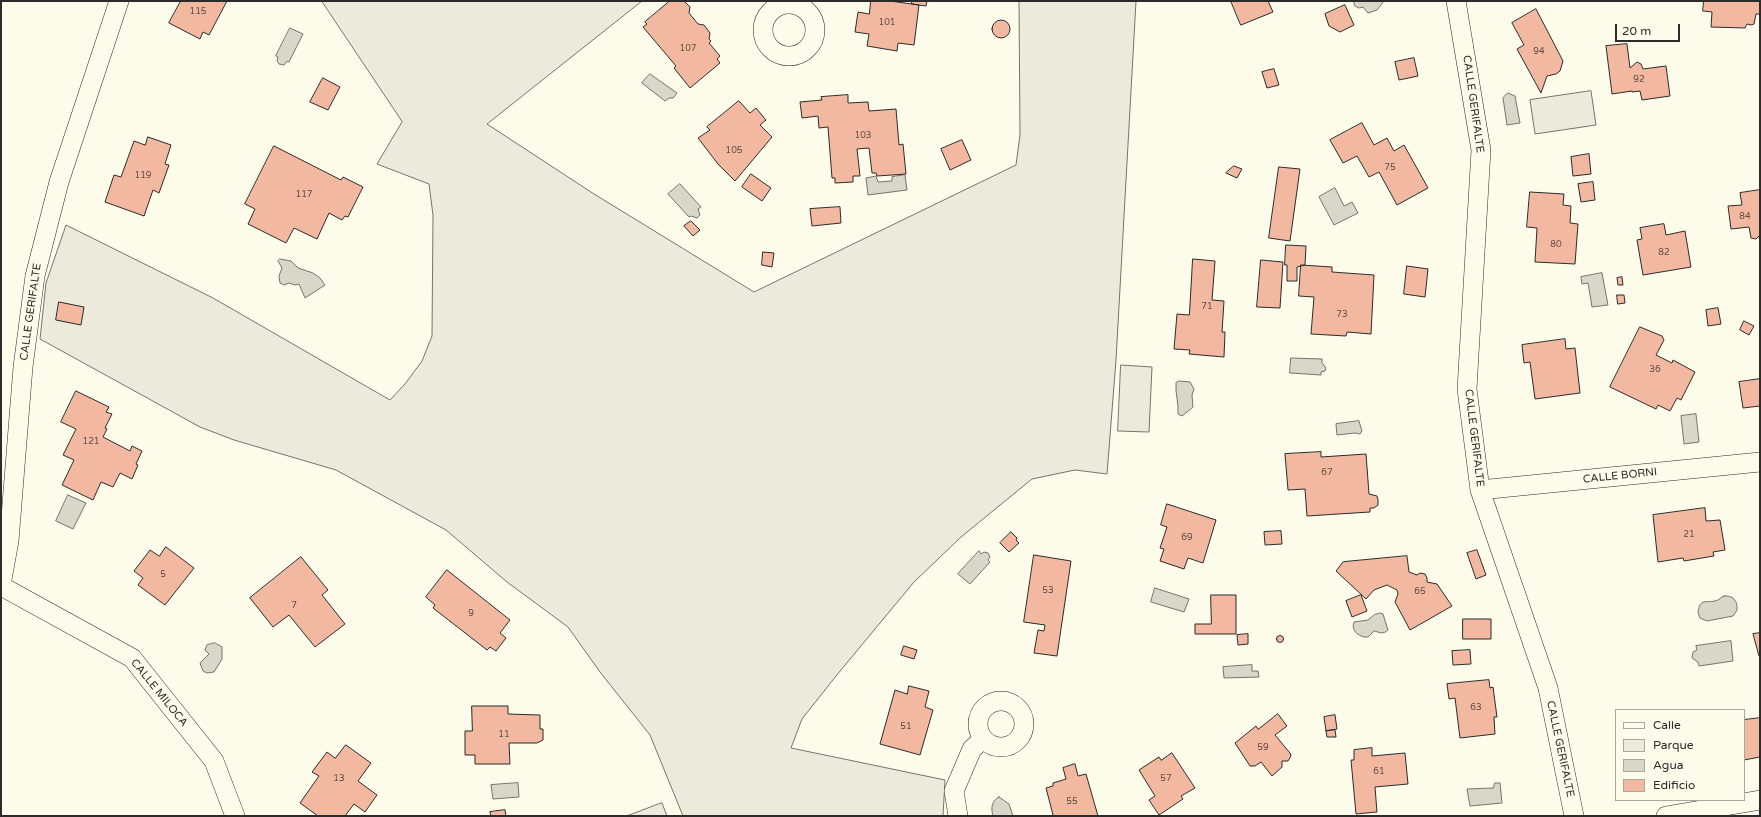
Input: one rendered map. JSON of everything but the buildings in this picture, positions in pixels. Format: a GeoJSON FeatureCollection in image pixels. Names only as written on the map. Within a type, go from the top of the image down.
{"type":"FeatureCollection","features":[{"type":"Feature","properties":{"kind":"street","name":"CALLE GERIFALTE"},"geometry":{"type":"LineString","coordinates":[[1,586],[9,541],[23,367],[35,276],[59,182],[119,1]]}},
{"type":"Feature","properties":{"kind":"street","name":"CALLE GERIFALTE"},"geometry":{"type":"LineString","coordinates":[[1456,1],[1481,150],[1467,389],[1480,490],[1548,688],[1574,816]]}},
{"type":"Feature","properties":{"kind":"street","name":"CALLE BORNI"},"geometry":{"type":"LineString","coordinates":[[1480,490],[1760,462]]}},
{"type":"Feature","properties":{"kind":"street","name":"CALLE MILOCA"},"geometry":{"type":"LineString","coordinates":[[1,586],[132,658],[214,760],[234,816]]}},
{"type":"Feature","properties":{"kind":"street"},"geometry":{"type":"LineString","coordinates":[[958,816],[954,791],[972,749],[983,739]]}},
{"type":"Feature","properties":{"kind":"street"},"geometry":{"type":"LineString","coordinates":[[1666,816],[1760,800]]}},
{"type":"Feature","properties":{"kind":"green space"},"geometry":{"type":"Polygon","coordinates":[[[322,1],[642,1],[487,124],[594,194],[754,292],[1016,165],[1020,135],[1019,1],[1136,1],[1116,360],[1107,474],[1075,470],[1032,479],[961,537],[914,582],[836,676],[802,719],[791,748],[945,780],[943,816],[683,816],[650,735],[600,672],[568,627],[507,582],[446,530],[336,470],[234,440],[200,427],[40,339],[46,283],[66,225],[213,298],[390,400],[405,384],[422,361],[432,336],[433,215],[429,184],[377,164],[402,122],[322,1]]]}},
{"type":"Feature","properties":{"kind":"green space"},"geometry":{"type":"Polygon","coordinates":[[[1591,91],[1596,125],[1535,134],[1530,100],[1591,91]]]}},
{"type":"Feature","properties":{"kind":"green space"},"geometry":{"type":"Polygon","coordinates":[[[1121,365],[1152,367],[1149,432],[1118,431],[1121,365]]]}},
{"type":"Feature","properties":{"kind":"green space"},"geometry":{"type":"Polygon","coordinates":[[[662,803],[667,816],[627,816],[662,803]]]}},
{"type":"Feature","properties":{"kind":"water"},"geometry":{"type":"Polygon","coordinates":[[[1354,1],[1384,1],[1377,10],[1368,13],[1363,7],[1359,8],[1355,6],[1354,1]]]}},
{"type":"Feature","properties":{"kind":"water"},"geometry":{"type":"Polygon","coordinates":[[[290,28],[303,34],[289,62],[287,61],[284,65],[279,64],[277,61],[278,57],[276,56],[290,28]]]}},
{"type":"Feature","properties":{"kind":"water"},"geometry":{"type":"Polygon","coordinates":[[[650,74],[677,93],[673,98],[669,98],[665,101],[642,83],[650,74]]]}},
{"type":"Feature","properties":{"kind":"water"},"geometry":{"type":"Polygon","coordinates":[[[1508,93],[1515,96],[1520,123],[1507,125],[1503,98],[1508,93]]]}},
{"type":"Feature","properties":{"kind":"water"},"geometry":{"type":"Polygon","coordinates":[[[905,175],[907,190],[868,195],[866,178],[876,176],[878,182],[892,181],[892,177],[905,175]]]}},
{"type":"Feature","properties":{"kind":"water"},"geometry":{"type":"Polygon","coordinates":[[[680,184],[701,207],[698,209],[700,215],[697,218],[691,216],[689,217],[668,194],[680,184]]]}},
{"type":"Feature","properties":{"kind":"water"},"geometry":{"type":"Polygon","coordinates":[[[1335,188],[1344,206],[1352,202],[1358,213],[1334,225],[1319,197],[1335,188]]]}},
{"type":"Feature","properties":{"kind":"water"},"geometry":{"type":"Polygon","coordinates":[[[280,259],[291,261],[298,268],[313,273],[320,278],[325,285],[305,298],[299,284],[295,285],[289,283],[284,285],[280,283],[279,276],[282,268],[278,261],[280,259]]]}},
{"type":"Feature","properties":{"kind":"water"},"geometry":{"type":"Polygon","coordinates":[[[1602,273],[1608,305],[1592,307],[1588,283],[1582,284],[1581,277],[1602,273]]]}},
{"type":"Feature","properties":{"kind":"water"},"geometry":{"type":"Polygon","coordinates":[[[1291,358],[1322,359],[1322,363],[1326,368],[1325,371],[1321,372],[1321,375],[1290,373],[1291,358]]]}},
{"type":"Feature","properties":{"kind":"water"},"geometry":{"type":"Polygon","coordinates":[[[1179,381],[1190,382],[1194,389],[1192,395],[1193,407],[1182,416],[1178,414],[1176,383],[1179,381]]]}},
{"type":"Feature","properties":{"kind":"water"},"geometry":{"type":"Polygon","coordinates":[[[1696,414],[1699,442],[1684,444],[1681,416],[1696,414]]]}},
{"type":"Feature","properties":{"kind":"water"},"geometry":{"type":"Polygon","coordinates":[[[1359,421],[1362,431],[1360,434],[1355,433],[1337,435],[1336,424],[1359,421]]]}},
{"type":"Feature","properties":{"kind":"water"},"geometry":{"type":"Polygon","coordinates":[[[68,495],[86,503],[73,529],[56,521],[68,495]]]}},
{"type":"Feature","properties":{"kind":"water"},"geometry":{"type":"Polygon","coordinates":[[[979,551],[981,554],[984,552],[988,553],[990,557],[988,560],[990,562],[970,584],[958,574],[979,551]]]}},
{"type":"Feature","properties":{"kind":"water"},"geometry":{"type":"Polygon","coordinates":[[[1155,588],[1189,599],[1184,612],[1151,602],[1155,588]]]}},
{"type":"Feature","properties":{"kind":"water"},"geometry":{"type":"Polygon","coordinates":[[[1724,596],[1730,596],[1736,601],[1737,610],[1733,616],[1707,621],[1700,618],[1698,612],[1702,603],[1716,601],[1724,596]]]}},
{"type":"Feature","properties":{"kind":"water"},"geometry":{"type":"Polygon","coordinates":[[[1380,613],[1383,614],[1388,630],[1386,632],[1381,633],[1374,631],[1368,637],[1364,637],[1355,632],[1353,627],[1354,622],[1368,620],[1374,615],[1380,613]]]}},
{"type":"Feature","properties":{"kind":"water"},"geometry":{"type":"Polygon","coordinates":[[[1731,641],[1733,661],[1699,666],[1698,662],[1692,658],[1693,652],[1697,650],[1696,646],[1731,641]]]}},
{"type":"Feature","properties":{"kind":"water"},"geometry":{"type":"Polygon","coordinates":[[[215,643],[222,647],[222,659],[214,672],[207,673],[203,671],[200,663],[209,654],[205,650],[207,645],[215,643]]]}},
{"type":"Feature","properties":{"kind":"water"},"geometry":{"type":"Polygon","coordinates":[[[1252,665],[1252,671],[1258,671],[1259,677],[1224,678],[1223,667],[1252,665]]]}},
{"type":"Feature","properties":{"kind":"water"},"geometry":{"type":"Polygon","coordinates":[[[518,783],[519,797],[493,799],[491,785],[518,783]]]}},
{"type":"Feature","properties":{"kind":"water"},"geometry":{"type":"Polygon","coordinates":[[[1495,783],[1500,783],[1502,803],[1470,806],[1467,789],[1493,788],[1495,783]]]}},
{"type":"Feature","properties":{"kind":"water"},"geometry":{"type":"Polygon","coordinates":[[[999,797],[1009,804],[1013,816],[993,816],[992,805],[999,797]]]}}]}
